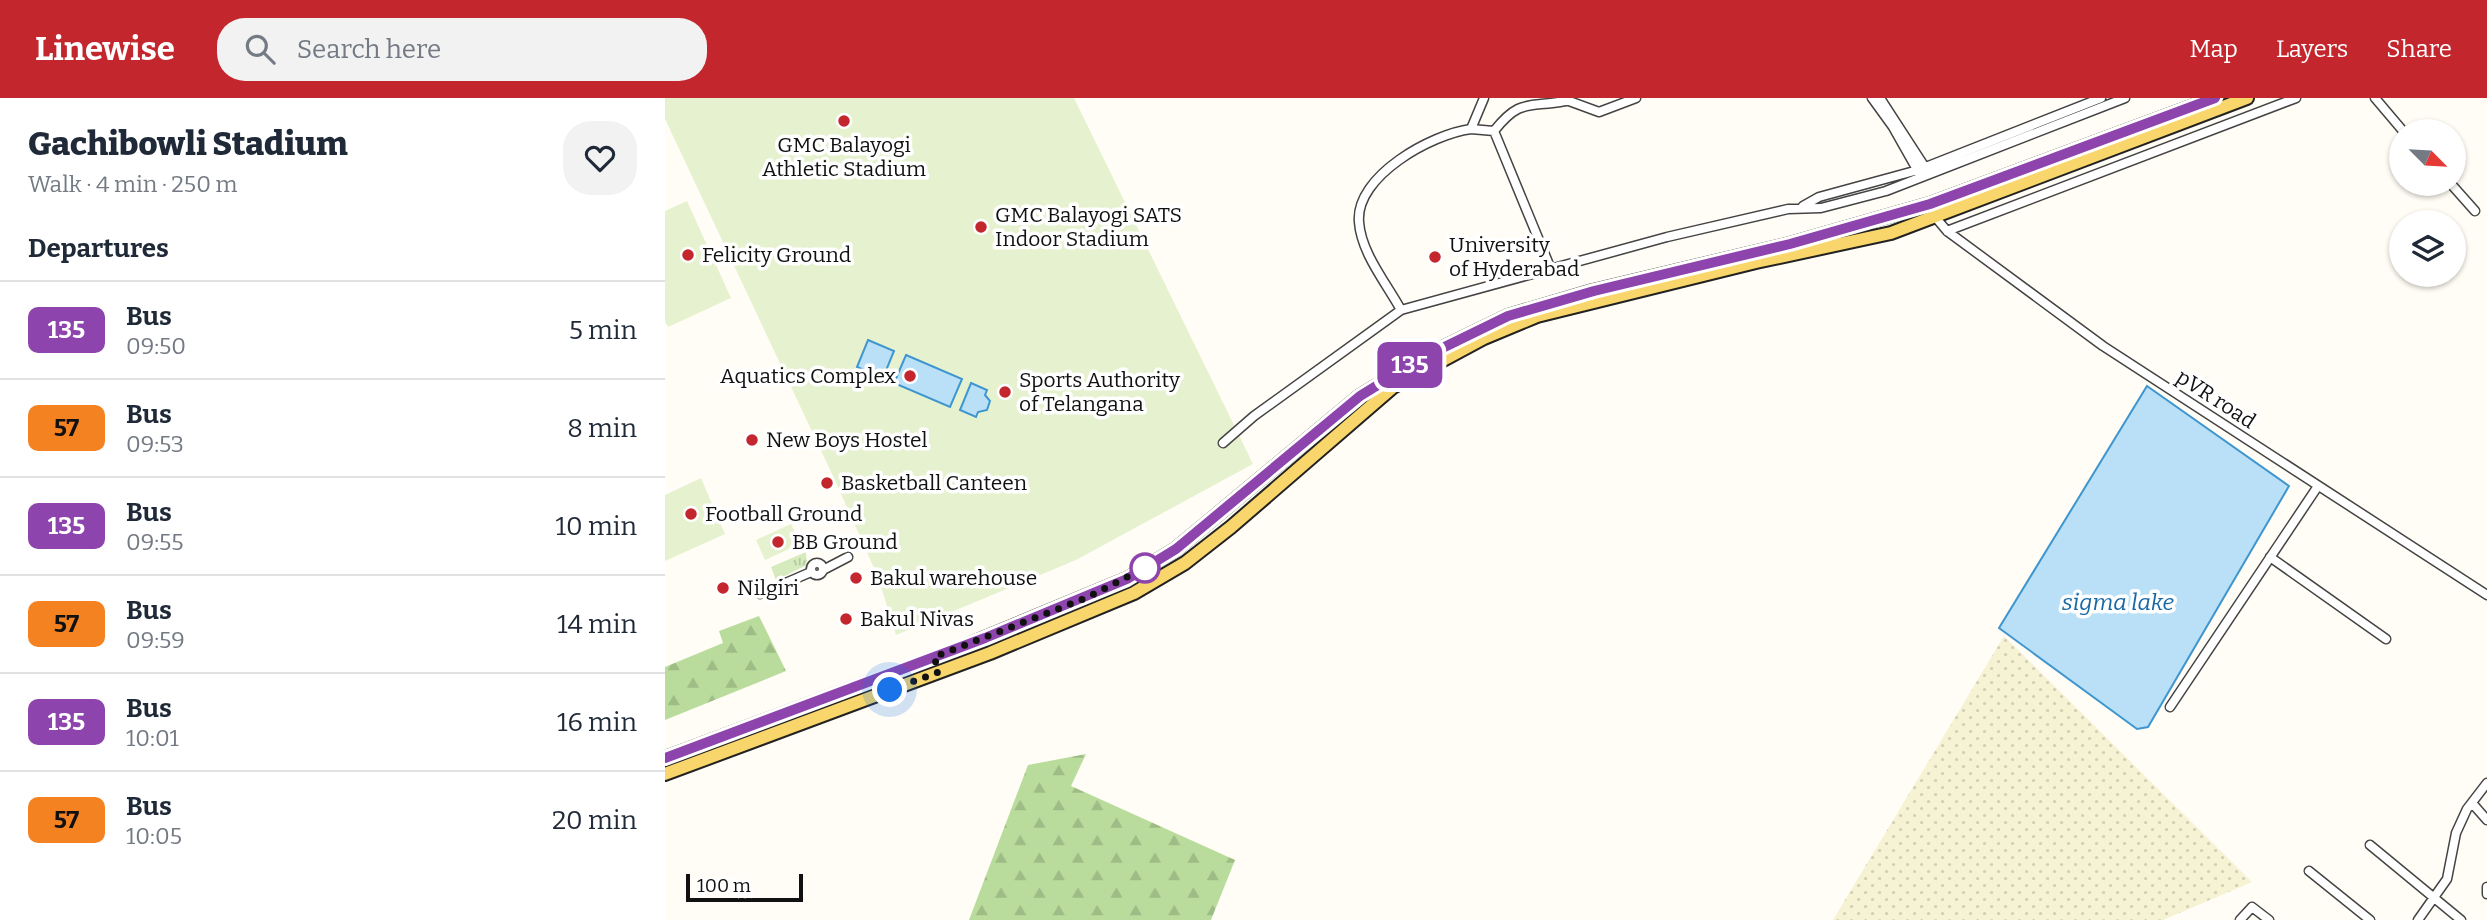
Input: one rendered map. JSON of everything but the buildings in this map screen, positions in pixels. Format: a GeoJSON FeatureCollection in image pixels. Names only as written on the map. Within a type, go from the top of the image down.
{"type":"FeatureCollection","features":[{"type":"Feature","properties":{"kind":"main road"},"geometry":{"type":"LineString","coordinates":[[665,758],[934,657],[1127,579],[1176,549],[1360,396],[1420,359],[1508,316],[1594,291],[1790,244],[1930,204],[2215,98]]}},
{"type":"Feature","properties":{"kind":"main road"},"geometry":{"type":"LineString","coordinates":[[665,774],[1092,612],[1185,563],[1243,518],[1393,387],[1484,338],[1549,313],[1756,262],[1891,233],[2246,98]]}},
{"type":"Feature","properties":{"kind":"main road"},"geometry":{"type":"LineString","coordinates":[[934,657],[939,672]]}},
{"type":"Feature","properties":{"kind":"street"},"geometry":{"type":"LineString","coordinates":[[1471,129],[1484,98]]}},
{"type":"Feature","properties":{"kind":"street"},"geometry":{"type":"LineString","coordinates":[[1494,131],[1509,112],[1522,105],[1537,106],[1563,99],[1599,112],[1636,98]]}},
{"type":"Feature","properties":{"kind":"street"},"geometry":{"type":"LineString","coordinates":[[1872,98],[1921,172],[1930,176],[2125,98]]}},
{"type":"Feature","properties":{"kind":"street"},"geometry":{"type":"LineString","coordinates":[[1880,98],[1921,172]]}},
{"type":"Feature","properties":{"kind":"street"},"geometry":{"type":"LineString","coordinates":[[1223,443],[1254,416],[1401,310],[1551,267],[1800,207],[1821,208],[1921,172],[2101,98]]}},
{"type":"Feature","properties":{"kind":"street"},"geometry":{"type":"LineString","coordinates":[[1947,231],[2296,98]]}},
{"type":"Feature","properties":{"kind":"street"},"geometry":{"type":"LineString","coordinates":[[2375,98],[2393,119]]}},
{"type":"Feature","properties":{"kind":"street"},"geometry":{"type":"LineString","coordinates":[[1401,310],[1366,247],[1359,222],[1362,200],[1376,179],[1424,143],[1452,131],[1494,131]]}},
{"type":"Feature","properties":{"kind":"street"},"geometry":{"type":"LineString","coordinates":[[1494,131],[1551,267]]}},
{"type":"Feature","properties":{"kind":"street"},"geometry":{"type":"LineString","coordinates":[[2462,196],[2475,211]]}},
{"type":"Feature","properties":{"kind":"street","name":"pVR road"},"geometry":{"type":"LineString","coordinates":[[1936,218],[1947,231],[2103,346],[2487,595]]}},
{"type":"Feature","properties":{"kind":"street"},"geometry":{"type":"LineString","coordinates":[[2170,707],[2318,486]]}},
{"type":"Feature","properties":{"kind":"street"},"geometry":{"type":"LineString","coordinates":[[760,594],[811,572],[818,576],[823,570],[848,557]]}},
{"type":"Feature","properties":{"kind":"street"},"geometry":{"type":"LineString","coordinates":[[2270,557],[2386,639]]}},
{"type":"Feature","properties":{"kind":"street"},"geometry":{"type":"LineString","coordinates":[[2418,920],[2451,869],[2456,833],[2472,803],[2487,783]]}},
{"type":"Feature","properties":{"kind":"street"},"geometry":{"type":"LineString","coordinates":[[2472,803],[2485,814]]}},
{"type":"Feature","properties":{"kind":"street"},"geometry":{"type":"LineString","coordinates":[[2370,845],[2461,920]]}},
{"type":"Feature","properties":{"kind":"street"},"geometry":{"type":"LineString","coordinates":[[2309,871],[2370,920]]}},
{"type":"Feature","properties":{"kind":"street"},"geometry":{"type":"LineString","coordinates":[[2487,887],[2487,894]]}},
{"type":"Feature","properties":{"kind":"street"},"geometry":{"type":"LineString","coordinates":[[2239,920],[2252,907],[2269,920]]}},
{"type":"Feature","properties":{"kind":"shaded area"},"geometry":{"type":"Polygon","coordinates":[[[2004,636],[2252,882],[2163,920],[1833,920],[2004,636]]]}},
{"type":"Feature","properties":{"kind":"green space","name":"Sports Authority of Telangana"},"geometry":{"type":"Polygon","coordinates":[[[665,98],[1074,98],[1253,464],[1076,560],[896,635],[878,577],[833,476],[665,119],[665,98]]]}},
{"type":"Feature","properties":{"kind":"green space","name":"Felicity Ground"},"geometry":{"type":"Polygon","coordinates":[[[687,201],[731,298],[668,327],[665,321],[665,211],[687,201]]]}},
{"type":"Feature","properties":{"kind":"green space","name":"Football Ground"},"geometry":{"type":"Polygon","coordinates":[[[701,478],[725,534],[665,561],[665,495],[701,478]]]}},
{"type":"Feature","properties":{"kind":"green space","name":"BB Ground"},"geometry":{"type":"Polygon","coordinates":[[[791,524],[800,544],[765,560],[756,540],[791,524]]]}},
{"type":"Feature","properties":{"kind":"green space"},"geometry":{"type":"Polygon","coordinates":[[[806,552],[807,565],[776,580],[771,567],[806,552]]]}},
{"type":"Feature","properties":{"kind":"green space"},"geometry":{"type":"Polygon","coordinates":[[[759,616],[786,671],[665,720],[665,667],[723,643],[719,631],[759,616]]]}},
{"type":"Feature","properties":{"kind":"green space"},"geometry":{"type":"Polygon","coordinates":[[[1086,754],[1071,786],[1235,860],[1211,920],[969,920],[1028,765],[1086,754]]]}},
{"type":"Feature","properties":{"kind":"water"},"geometry":{"type":"Polygon","coordinates":[[[868,340],[894,351],[883,378],[857,367],[868,340]]]}},
{"type":"Feature","properties":{"kind":"water"},"geometry":{"type":"Polygon","coordinates":[[[906,355],[962,379],[950,407],[894,383],[906,355]]]}},
{"type":"Feature","properties":{"kind":"water"},"geometry":{"type":"Polygon","coordinates":[[[971,383],[987,390],[985,395],[990,401],[987,410],[978,412],[976,417],[960,410],[971,383]]]}},
{"type":"Feature","properties":{"kind":"water","name":"sigma lake"},"geometry":{"type":"Polygon","coordinates":[[[2147,386],[2289,486],[2148,727],[2137,729],[1999,628],[2147,386]]]}},
{"type":"Feature","properties":{"kind":"bus line","name":"135"},"geometry":{"type":"LineString","coordinates":[[665,758],[985,638],[1127,579],[1176,549],[1360,396],[1420,359],[1508,316],[1594,291],[1790,244],[1930,204],[2215,98]]}},
{"type":"Feature","properties":{"kind":"place","name":"GMC Balayogi Athletic Stadium"},"geometry":{"type":"Point","coordinates":[844,121]}},
{"type":"Feature","properties":{"kind":"place","name":"GMC Balayogi SATS Indoor Stadium"},"geometry":{"type":"Point","coordinates":[981,227]}},
{"type":"Feature","properties":{"kind":"place","name":"Felicity Ground"},"geometry":{"type":"Point","coordinates":[688,255]}},
{"type":"Feature","properties":{"kind":"place","name":"University of Hyderabad"},"geometry":{"type":"Point","coordinates":[1435,257]}},
{"type":"Feature","properties":{"kind":"place","name":"Aquatics Complex"},"geometry":{"type":"Point","coordinates":[910,376]}},
{"type":"Feature","properties":{"kind":"place","name":"Sports Authority of Telangana"},"geometry":{"type":"Point","coordinates":[1005,392]}},
{"type":"Feature","properties":{"kind":"place","name":"New Boys Hostel"},"geometry":{"type":"Point","coordinates":[752,440]}},
{"type":"Feature","properties":{"kind":"place","name":"Basketball Canteen"},"geometry":{"type":"Point","coordinates":[827,483]}},
{"type":"Feature","properties":{"kind":"place","name":"Football Ground"},"geometry":{"type":"Point","coordinates":[691,514]}},
{"type":"Feature","properties":{"kind":"place","name":"BB Ground"},"geometry":{"type":"Point","coordinates":[778,542]}},
{"type":"Feature","properties":{"kind":"place","name":"Bakul warehouse"},"geometry":{"type":"Point","coordinates":[856,578]}},
{"type":"Feature","properties":{"kind":"place","name":"Nilgiri"},"geometry":{"type":"Point","coordinates":[723,588]}},
{"type":"Feature","properties":{"kind":"place","name":"Bakul Nivas"},"geometry":{"type":"Point","coordinates":[846,619]}},
{"type":"Feature","properties":{"kind":"route"},"geometry":{"type":"LineString","coordinates":[[890,690],[939,672],[934,657],[1086,598],[1145,568]]}}]}
